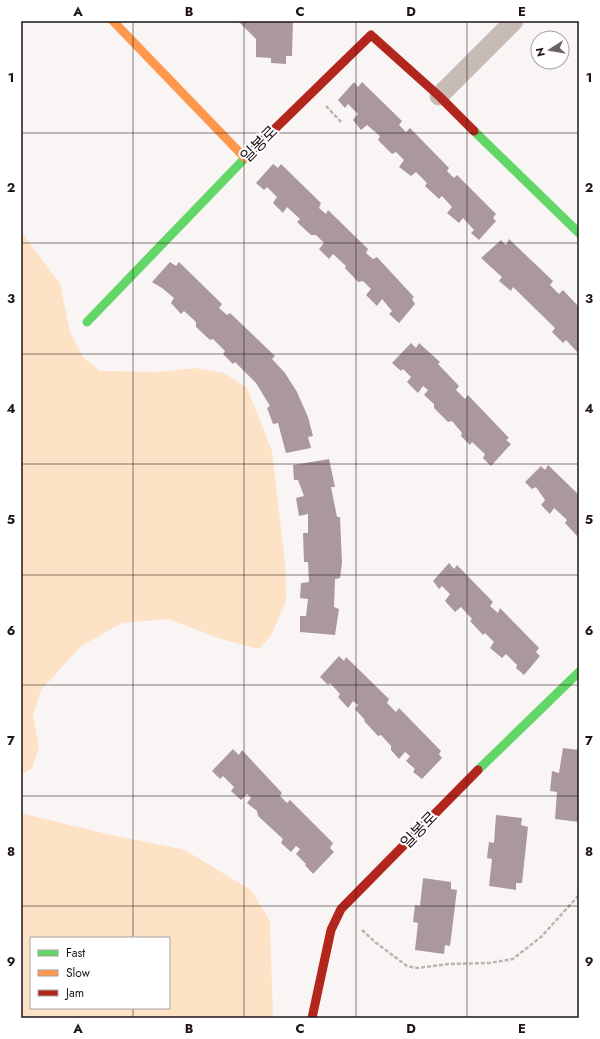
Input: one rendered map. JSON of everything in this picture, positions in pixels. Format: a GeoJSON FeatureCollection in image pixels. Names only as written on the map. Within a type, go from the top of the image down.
{"type":"FeatureCollection","features":[{"type":"Feature","properties":{"kind":"street"},"geometry":{"type":"LineString","coordinates":[[113,21],[245,158]]}},
{"type":"Feature","properties":{"kind":"street"},"geometry":{"type":"LineString","coordinates":[[439,96],[514,21]]}},
{"type":"Feature","properties":{"kind":"street","name":"일봉로"},"geometry":{"type":"LineString","coordinates":[[87,322],[245,158],[371,35],[439,96],[579,233]]}},
{"type":"Feature","properties":{"kind":"street","name":"일봉로"},"geometry":{"type":"LineString","coordinates":[[312,1018],[331,930],[341,909],[457,791],[579,672]]}},
{"type":"Feature","properties":{"kind":"path"},"geometry":{"type":"LineString","coordinates":[[312,92],[342,123]]}},
{"type":"Feature","properties":{"kind":"path"},"geometry":{"type":"LineString","coordinates":[[362,930],[375,942],[407,966],[417,968],[448,964],[489,963],[512,959],[542,936],[579,895]]}},
{"type":"Feature","properties":{"kind":"shaded area"},"geometry":{"type":"Polygon","coordinates":[[[21,231],[60,284],[70,332],[83,357],[100,371],[160,372],[195,368],[224,373],[247,388],[272,451],[285,562],[286,601],[271,636],[259,649],[224,640],[168,619],[122,623],[81,646],[41,690],[33,714],[39,748],[32,768],[21,775],[21,231]]]}},
{"type":"Feature","properties":{"kind":"shaded area"},"geometry":{"type":"Polygon","coordinates":[[[21,813],[107,834],[185,850],[251,890],[270,921],[273,1018],[21,1018],[21,813]]]}},
{"type":"Feature","properties":{"kind":"building"},"geometry":{"type":"Polygon","coordinates":[[[238,21],[293,21],[292,56],[286,56],[286,64],[271,63],[271,58],[256,57],[256,39],[238,21]]]}},
{"type":"Feature","properties":{"kind":"building"},"geometry":{"type":"Polygon","coordinates":[[[354,82],[358,87],[362,82],[402,121],[399,125],[406,132],[410,128],[449,168],[447,171],[454,178],[457,175],[496,214],[493,218],[496,221],[479,240],[471,233],[474,230],[463,218],[459,223],[447,213],[452,207],[442,196],[439,199],[425,186],[427,183],[416,172],[411,176],[399,167],[404,160],[396,152],[392,154],[378,140],[380,136],[367,125],[361,130],[353,120],[358,114],[348,104],[345,108],[338,100],[354,82]]]}},
{"type":"Feature","properties":{"kind":"building"},"geometry":{"type":"Polygon","coordinates":[[[273,164],[278,168],[281,164],[321,203],[319,208],[326,214],[328,210],[368,249],[366,253],[373,259],[377,257],[414,297],[412,299],[415,304],[399,323],[389,314],[392,311],[382,299],[377,306],[366,295],[371,289],[363,281],[358,282],[345,268],[346,266],[333,254],[329,259],[319,249],[324,243],[316,235],[311,235],[297,222],[300,219],[287,207],[283,213],[273,203],[277,197],[267,187],[264,190],[256,183],[273,164]]]}},
{"type":"Feature","properties":{"kind":"building"},"geometry":{"type":"Polygon","coordinates":[[[509,239],[553,281],[550,285],[559,294],[563,290],[579,307],[579,354],[566,340],[563,343],[552,332],[555,328],[513,287],[511,291],[499,281],[502,277],[481,258],[501,240],[506,245],[509,239]]]}},
{"type":"Feature","properties":{"kind":"building"},"geometry":{"type":"Polygon","coordinates":[[[170,262],[176,266],[179,262],[222,304],[219,308],[227,315],[230,313],[275,356],[272,359],[285,373],[297,392],[308,417],[313,436],[308,437],[311,448],[286,453],[278,423],[273,424],[267,408],[270,406],[256,383],[235,362],[233,364],[223,354],[225,351],[213,339],[210,340],[196,327],[196,322],[184,311],[181,314],[171,303],[174,298],[152,282],[170,262]]]}},
{"type":"Feature","properties":{"kind":"building"},"geometry":{"type":"Polygon","coordinates":[[[411,343],[416,348],[419,343],[440,362],[438,364],[459,386],[456,390],[465,399],[468,395],[509,438],[506,440],[511,444],[491,466],[483,458],[485,454],[472,442],[470,445],[461,436],[462,433],[452,421],[448,422],[434,408],[434,404],[424,395],[428,390],[423,386],[418,393],[407,382],[411,377],[403,369],[401,371],[392,363],[411,343]]]}},
{"type":"Feature","properties":{"kind":"building"},"geometry":{"type":"Polygon","coordinates":[[[329,459],[335,487],[331,487],[337,517],[340,517],[342,563],[340,578],[335,579],[334,607],[339,609],[335,635],[300,632],[300,616],[306,616],[308,599],[300,598],[301,583],[309,582],[308,562],[304,562],[303,533],[308,533],[308,514],[299,516],[296,498],[304,496],[298,480],[294,480],[293,465],[329,459]]]}},
{"type":"Feature","properties":{"kind":"building"},"geometry":{"type":"Polygon","coordinates":[[[548,465],[579,495],[578,537],[565,523],[567,520],[554,508],[550,514],[541,505],[545,500],[536,487],[532,489],[525,482],[541,466],[545,470],[548,465]]]}},
{"type":"Feature","properties":{"kind":"building"},"geometry":{"type":"Polygon","coordinates":[[[449,563],[454,569],[457,565],[493,602],[490,606],[498,613],[500,608],[539,648],[536,652],[540,656],[524,675],[516,668],[517,665],[506,654],[502,658],[490,648],[494,642],[485,633],[483,635],[470,621],[472,619],[461,607],[455,612],[445,601],[450,594],[442,586],[439,589],[433,581],[449,563]]]}},
{"type":"Feature","properties":{"kind":"building"},"geometry":{"type":"Polygon","coordinates":[[[339,656],[344,661],[346,657],[389,699],[387,703],[396,712],[399,708],[441,751],[439,754],[442,758],[422,779],[413,772],[415,769],[406,761],[410,756],[405,752],[399,759],[391,750],[391,746],[381,735],[378,736],[355,709],[358,705],[353,701],[348,708],[338,697],[340,694],[330,683],[328,685],[320,677],[339,656]]]}},
{"type":"Feature","properties":{"kind":"building"},"geometry":{"type":"Polygon","coordinates":[[[563,748],[579,750],[579,822],[555,819],[557,792],[550,791],[552,771],[559,773],[563,748]]]}},
{"type":"Feature","properties":{"kind":"building"},"geometry":{"type":"Polygon","coordinates":[[[233,749],[239,755],[242,750],[282,793],[280,796],[287,803],[290,800],[333,843],[330,848],[334,852],[313,874],[296,854],[300,849],[296,846],[291,852],[281,843],[283,839],[258,816],[257,811],[247,803],[251,798],[247,794],[241,800],[231,791],[234,787],[223,776],[220,779],[212,771],[233,749]]]}},
{"type":"Feature","properties":{"kind":"building"},"geometry":{"type":"Polygon","coordinates":[[[496,815],[522,818],[521,825],[528,827],[522,883],[516,883],[516,890],[489,886],[492,859],[487,858],[489,842],[494,843],[496,815]]]}},
{"type":"Feature","properties":{"kind":"building"},"geometry":{"type":"Polygon","coordinates":[[[423,878],[451,882],[451,889],[457,890],[450,946],[445,945],[444,954],[415,950],[418,923],[413,922],[415,905],[420,906],[423,878]]]}},
{"type":"Feature","properties":{"kind":"traffic: fast"},"geometry":{"type":"LineString","coordinates":[[474,131],[579,233]]}},
{"type":"Feature","properties":{"kind":"traffic: fast"},"geometry":{"type":"LineString","coordinates":[[87,322],[248,155]]}},
{"type":"Feature","properties":{"kind":"traffic: fast"},"geometry":{"type":"LineString","coordinates":[[478,770],[579,672]]}},
{"type":"Feature","properties":{"kind":"traffic: slow"},"geometry":{"type":"LineString","coordinates":[[113,21],[245,158]]}},
{"type":"Feature","properties":{"kind":"traffic: jam"},"geometry":{"type":"LineString","coordinates":[[248,155],[371,35],[439,96],[474,131]]}},
{"type":"Feature","properties":{"kind":"traffic: jam"},"geometry":{"type":"LineString","coordinates":[[312,1018],[331,930],[341,909],[478,770]]}}]}
